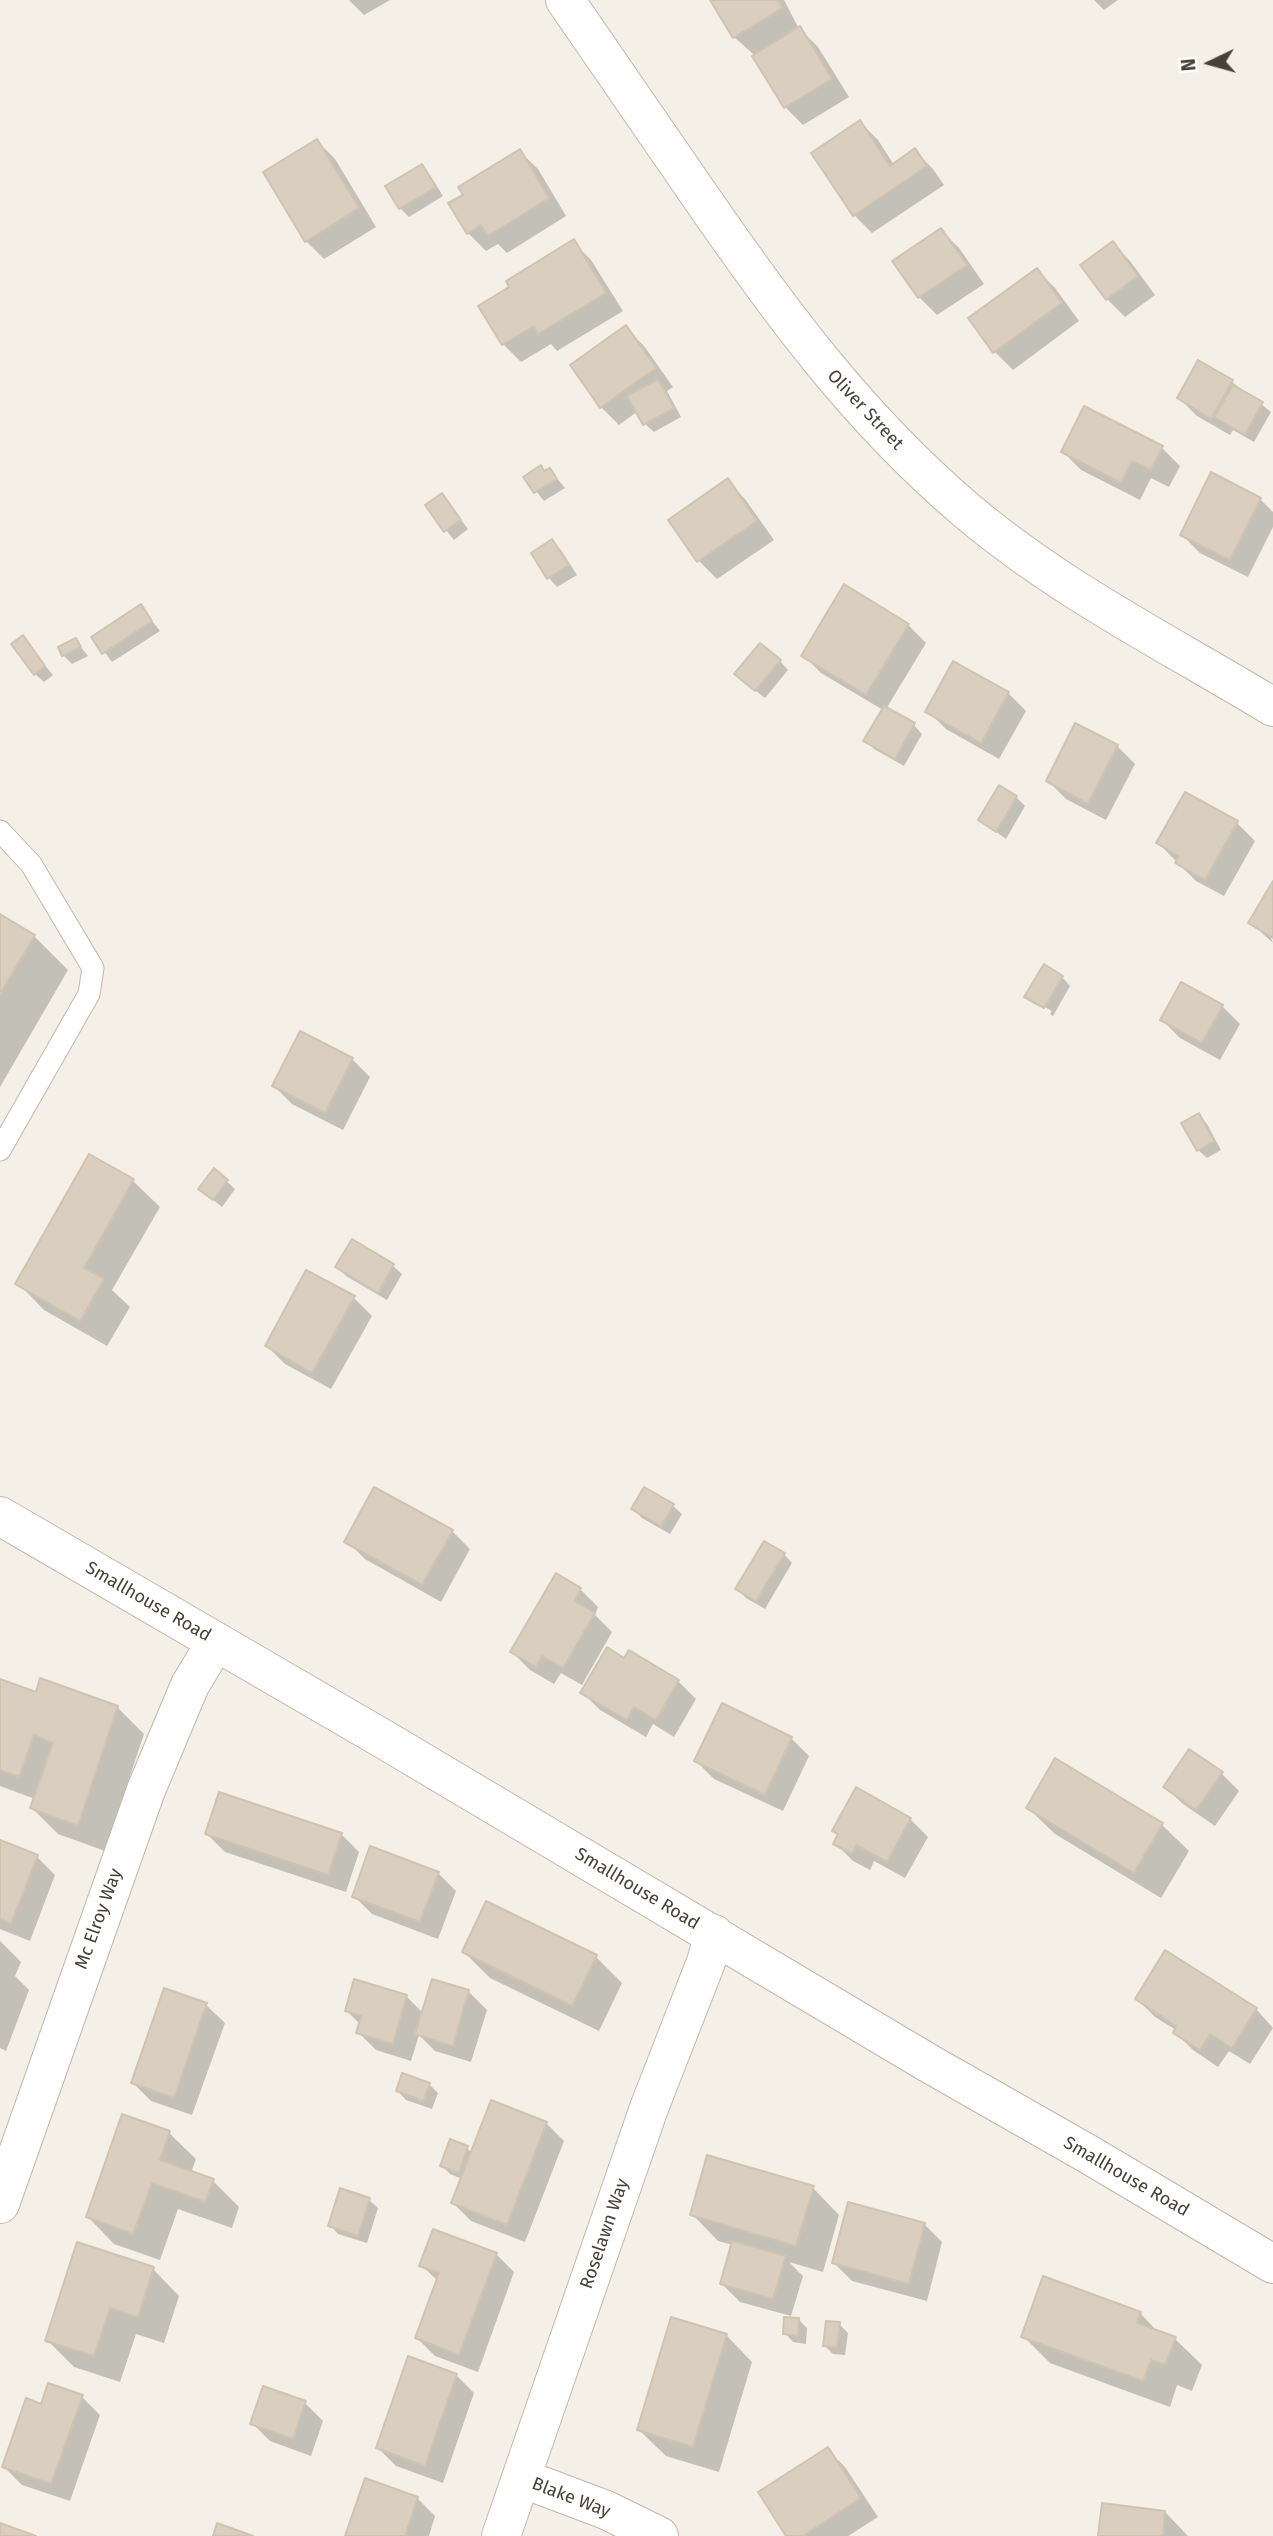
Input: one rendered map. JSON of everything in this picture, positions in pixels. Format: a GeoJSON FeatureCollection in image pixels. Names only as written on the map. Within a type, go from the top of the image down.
{"type":"FeatureCollection","features":[{"type":"Feature","properties":{"kind":"street","name":"Oliver Street"},"geometry":{"type":"LineString","coordinates":[[565,0],[750,269],[810,349],[882,433],[966,510],[1038,567],[1273,707]]}},
{"type":"Feature","properties":{"kind":"street","name":"Smallhouse Road"},"geometry":{"type":"LineString","coordinates":[[0,1516],[1273,2264]]}},
{"type":"Feature","properties":{"kind":"street","name":"Mc Elroy Way"},"geometry":{"type":"LineString","coordinates":[[0,2204],[146,1790],[190,1685],[216,1642]]}},
{"type":"Feature","properties":{"kind":"street","name":"Roselawn Way"},"geometry":{"type":"LineString","coordinates":[[501,2536],[641,2129],[706,1962],[714,1934]]}},
{"type":"Feature","properties":{"kind":"street","name":"Blake Way"},"geometry":{"type":"LineString","coordinates":[[521,2478],[606,2510],[659,2536]]}},
{"type":"Feature","properties":{"kind":"lane"},"geometry":{"type":"LineString","coordinates":[[0,831],[31,864],[93,968],[89,994],[0,1150]]}},
{"type":"Feature","properties":{"kind":"building"},"geometry":{"type":"Polygon","coordinates":[[[710,0],[778,0],[783,8],[733,38],[710,0]]]}},
{"type":"Feature","properties":{"kind":"building"},"geometry":{"type":"Polygon","coordinates":[[[800,26],[832,79],[784,108],[752,56],[800,26]]]}},
{"type":"Feature","properties":{"kind":"building"},"geometry":{"type":"Polygon","coordinates":[[[860,120],[890,166],[915,148],[927,166],[853,216],[811,153],[860,120]]]}},
{"type":"Feature","properties":{"kind":"building"},"geometry":{"type":"Polygon","coordinates":[[[317,139],[359,208],[305,242],[263,172],[317,139]]]}},
{"type":"Feature","properties":{"kind":"building"},"geometry":{"type":"Polygon","coordinates":[[[520,149],[549,198],[488,236],[481,225],[467,234],[448,203],[463,195],[458,187],[520,149]]]}},
{"type":"Feature","properties":{"kind":"building"},"geometry":{"type":"Polygon","coordinates":[[[422,164],[436,187],[399,209],[385,186],[422,164]]]}},
{"type":"Feature","properties":{"kind":"building"},"geometry":{"type":"Polygon","coordinates":[[[941,228],[967,265],[918,298],[892,261],[941,228]]]}},
{"type":"Feature","properties":{"kind":"building"},"geometry":{"type":"Polygon","coordinates":[[[574,239],[606,293],[538,334],[534,326],[502,345],[478,306],[509,287],[506,281],[574,239]]]}},
{"type":"Feature","properties":{"kind":"building"},"geometry":{"type":"Polygon","coordinates":[[[1113,241],[1138,276],[1106,300],[1080,265],[1113,241]]]}},
{"type":"Feature","properties":{"kind":"building"},"geometry":{"type":"Polygon","coordinates":[[[1037,268],[1062,303],[993,353],[968,318],[1037,268]]]}},
{"type":"Feature","properties":{"kind":"building"},"geometry":{"type":"Polygon","coordinates":[[[626,325],[656,368],[600,408],[570,365],[626,325]]]}},
{"type":"Feature","properties":{"kind":"building"},"geometry":{"type":"Polygon","coordinates":[[[1198,360],[1233,380],[1211,419],[1177,398],[1198,360]]]}},
{"type":"Feature","properties":{"kind":"building"},"geometry":{"type":"Polygon","coordinates":[[[658,379],[674,408],[643,425],[627,396],[658,379]]]}},
{"type":"Feature","properties":{"kind":"building"},"geometry":{"type":"Polygon","coordinates":[[[1233,385],[1263,402],[1245,435],[1214,417],[1233,385]]]}},
{"type":"Feature","properties":{"kind":"building"},"geometry":{"type":"Polygon","coordinates":[[[1084,406],[1163,446],[1151,470],[1132,461],[1121,483],[1061,452],[1084,406]]]}},
{"type":"Feature","properties":{"kind":"building"},"geometry":{"type":"Polygon","coordinates":[[[541,465],[544,471],[550,468],[557,479],[534,493],[523,477],[541,465]]]}},
{"type":"Feature","properties":{"kind":"building"},"geometry":{"type":"Polygon","coordinates":[[[1211,472],[1261,498],[1230,560],[1180,535],[1211,472]]]}},
{"type":"Feature","properties":{"kind":"building"},"geometry":{"type":"Polygon","coordinates":[[[728,478],[757,521],[697,562],[668,520],[728,478]]]}},
{"type":"Feature","properties":{"kind":"building"},"geometry":{"type":"Polygon","coordinates":[[[442,493],[461,520],[444,532],[425,505],[442,493]]]}},
{"type":"Feature","properties":{"kind":"building"},"geometry":{"type":"Polygon","coordinates":[[[552,539],[569,565],[547,579],[531,553],[552,539]]]}},
{"type":"Feature","properties":{"kind":"building"},"geometry":{"type":"Polygon","coordinates":[[[844,584],[909,624],[866,695],[801,656],[844,584]]]}},
{"type":"Feature","properties":{"kind":"building"},"geometry":{"type":"Polygon","coordinates":[[[141,604],[152,621],[102,654],[91,637],[141,604]]]}},
{"type":"Feature","properties":{"kind":"building"},"geometry":{"type":"Polygon","coordinates":[[[23,635],[45,666],[34,675],[11,644],[23,635]]]}},
{"type":"Feature","properties":{"kind":"building"},"geometry":{"type":"Polygon","coordinates":[[[76,638],[81,647],[62,656],[58,647],[76,638]]]}},
{"type":"Feature","properties":{"kind":"building"},"geometry":{"type":"Polygon","coordinates":[[[760,643],[781,660],[755,691],[734,674],[760,643]]]}},
{"type":"Feature","properties":{"kind":"building"},"geometry":{"type":"Polygon","coordinates":[[[953,661],[1009,692],[981,743],[925,712],[953,661]]]}},
{"type":"Feature","properties":{"kind":"building"},"geometry":{"type":"Polygon","coordinates":[[[884,706],[915,723],[895,759],[863,741],[884,706]]]}},
{"type":"Feature","properties":{"kind":"building"},"geometry":{"type":"Polygon","coordinates":[[[1075,723],[1118,745],[1088,804],[1046,781],[1075,723]]]}},
{"type":"Feature","properties":{"kind":"building"},"geometry":{"type":"Polygon","coordinates":[[[999,785],[1017,796],[996,832],[978,820],[999,785]]]}},
{"type":"Feature","properties":{"kind":"building"},"geometry":{"type":"Polygon","coordinates":[[[1185,792],[1238,821],[1205,880],[1175,863],[1179,856],[1156,843],[1185,792]]]}},
{"type":"Feature","properties":{"kind":"building"},"geometry":{"type":"Polygon","coordinates":[[[1273,881],[1273,938],[1248,923],[1273,881]]]}},
{"type":"Feature","properties":{"kind":"building"},"geometry":{"type":"Polygon","coordinates":[[[0,914],[35,935],[0,994],[0,914]]]}},
{"type":"Feature","properties":{"kind":"building"},"geometry":{"type":"Polygon","coordinates":[[[1044,964],[1063,976],[1044,1008],[1024,997],[1044,964]]]}},
{"type":"Feature","properties":{"kind":"building"},"geometry":{"type":"Polygon","coordinates":[[[1181,982],[1223,1005],[1202,1043],[1160,1020],[1181,982]]]}},
{"type":"Feature","properties":{"kind":"building"},"geometry":{"type":"Polygon","coordinates":[[[300,1031],[353,1058],[325,1113],[272,1086],[300,1031]]]}},
{"type":"Feature","properties":{"kind":"building"},"geometry":{"type":"Polygon","coordinates":[[[1199,1113],[1214,1141],[1197,1151],[1181,1123],[1199,1113]]]}},
{"type":"Feature","properties":{"kind":"building"},"geometry":{"type":"Polygon","coordinates":[[[89,1154],[134,1179],[84,1268],[104,1279],[80,1321],[15,1284],[89,1154]]]}},
{"type":"Feature","properties":{"kind":"building"},"geometry":{"type":"Polygon","coordinates":[[[214,1168],[228,1180],[213,1200],[198,1189],[214,1168]]]}},
{"type":"Feature","properties":{"kind":"building"},"geometry":{"type":"Polygon","coordinates":[[[352,1239],[394,1264],[378,1293],[335,1267],[352,1239]]]}},
{"type":"Feature","properties":{"kind":"building"},"geometry":{"type":"Polygon","coordinates":[[[306,1270],[355,1296],[312,1373],[265,1346],[306,1270]]]}},
{"type":"Feature","properties":{"kind":"building"},"geometry":{"type":"Polygon","coordinates":[[[374,1487],[453,1530],[422,1585],[344,1542],[374,1487]]]}},
{"type":"Feature","properties":{"kind":"building"},"geometry":{"type":"Polygon","coordinates":[[[644,1487],[674,1504],[661,1526],[631,1509],[644,1487]]]}},
{"type":"Feature","properties":{"kind":"building"},"geometry":{"type":"Polygon","coordinates":[[[764,1541],[785,1553],[756,1601],[735,1589],[764,1541]]]}},
{"type":"Feature","properties":{"kind":"building"},"geometry":{"type":"Polygon","coordinates":[[[556,1573],[581,1588],[575,1601],[595,1613],[563,1668],[542,1656],[536,1667],[510,1652],[556,1573]]]}},
{"type":"Feature","properties":{"kind":"building"},"geometry":{"type":"Polygon","coordinates":[[[607,1647],[624,1658],[629,1650],[679,1680],[656,1720],[634,1707],[627,1720],[580,1693],[607,1647]]]}},
{"type":"Feature","properties":{"kind":"building"},"geometry":{"type":"Polygon","coordinates":[[[40,1678],[118,1706],[78,1826],[30,1808],[53,1743],[34,1735],[19,1777],[0,1770],[0,1679],[36,1692],[40,1678]]]}},
{"type":"Feature","properties":{"kind":"building"},"geometry":{"type":"Polygon","coordinates":[[[722,1703],[792,1737],[765,1795],[694,1761],[722,1703]]]}},
{"type":"Feature","properties":{"kind":"building"},"geometry":{"type":"Polygon","coordinates":[[[1189,1749],[1223,1772],[1196,1810],[1163,1787],[1189,1749]]]}},
{"type":"Feature","properties":{"kind":"building"},"geometry":{"type":"Polygon","coordinates":[[[1055,1758],[1163,1823],[1134,1873],[1026,1808],[1055,1758]]]}},
{"type":"Feature","properties":{"kind":"building"},"geometry":{"type":"Polygon","coordinates":[[[856,1787],[911,1818],[887,1862],[856,1845],[852,1854],[833,1844],[838,1834],[832,1831],[856,1787]]]}},
{"type":"Feature","properties":{"kind":"building"},"geometry":{"type":"Polygon","coordinates":[[[219,1792],[342,1833],[328,1875],[205,1834],[219,1792]]]}},
{"type":"Feature","properties":{"kind":"building"},"geometry":{"type":"Polygon","coordinates":[[[0,1840],[38,1855],[11,1924],[0,1919],[0,1840]]]}},
{"type":"Feature","properties":{"kind":"building"},"geometry":{"type":"Polygon","coordinates":[[[370,1846],[439,1872],[420,1922],[352,1897],[370,1846]]]}},
{"type":"Feature","properties":{"kind":"building"},"geometry":{"type":"Polygon","coordinates":[[[486,1901],[597,1955],[572,2006],[462,1952],[486,1901]]]}},
{"type":"Feature","properties":{"kind":"building"},"geometry":{"type":"Polygon","coordinates":[[[1165,1950],[1257,2008],[1232,2048],[1210,2034],[1200,2050],[1173,2033],[1176,2026],[1135,1999],[1165,1950]]]}},
{"type":"Feature","properties":{"kind":"building"},"geometry":{"type":"Polygon","coordinates":[[[354,1979],[407,1995],[393,2044],[356,2033],[361,2016],[345,2011],[354,1979]]]}},
{"type":"Feature","properties":{"kind":"building"},"geometry":{"type":"Polygon","coordinates":[[[432,1979],[469,1990],[453,2046],[415,2034],[432,1979]]]}},
{"type":"Feature","properties":{"kind":"building"},"geometry":{"type":"Polygon","coordinates":[[[164,1988],[207,2003],[174,2098],[131,2083],[164,1988]]]}},
{"type":"Feature","properties":{"kind":"building"},"geometry":{"type":"Polygon","coordinates":[[[402,2073],[430,2083],[423,2101],[396,2091],[402,2073]]]}},
{"type":"Feature","properties":{"kind":"building"},"geometry":{"type":"Polygon","coordinates":[[[491,2100],[547,2122],[507,2225],[451,2203],[491,2100]]]}},
{"type":"Feature","properties":{"kind":"building"},"geometry":{"type":"Polygon","coordinates":[[[122,2114],[170,2131],[160,2160],[214,2179],[205,2202],[152,2183],[133,2234],[86,2217],[122,2114]]]}},
{"type":"Feature","properties":{"kind":"building"},"geometry":{"type":"Polygon","coordinates":[[[450,2139],[468,2146],[459,2173],[440,2166],[450,2139]]]}},
{"type":"Feature","properties":{"kind":"building"},"geometry":{"type":"Polygon","coordinates":[[[707,2155],[814,2186],[796,2246],[690,2215],[707,2155]]]}},
{"type":"Feature","properties":{"kind":"building"},"geometry":{"type":"Polygon","coordinates":[[[340,2188],[370,2198],[358,2236],[328,2226],[340,2188]]]}},
{"type":"Feature","properties":{"kind":"building"},"geometry":{"type":"Polygon","coordinates":[[[848,2202],[925,2223],[909,2284],[832,2263],[848,2202]]]}},
{"type":"Feature","properties":{"kind":"building"},"geometry":{"type":"Polygon","coordinates":[[[433,2229],[497,2253],[459,2355],[415,2338],[439,2273],[419,2266],[433,2229]]]}},
{"type":"Feature","properties":{"kind":"building"},"geometry":{"type":"Polygon","coordinates":[[[732,2241],[786,2256],[773,2299],[720,2284],[732,2241]]]}},
{"type":"Feature","properties":{"kind":"building"},"geometry":{"type":"Polygon","coordinates":[[[77,2242],[154,2267],[138,2317],[110,2308],[94,2356],[45,2341],[77,2242]]]}},
{"type":"Feature","properties":{"kind":"building"},"geometry":{"type":"Polygon","coordinates":[[[1043,2276],[1141,2312],[1137,2323],[1176,2337],[1165,2365],[1151,2360],[1143,2381],[1021,2337],[1043,2276]]]}},
{"type":"Feature","properties":{"kind":"building"},"geometry":{"type":"Polygon","coordinates":[[[671,2317],[727,2334],[693,2447],[637,2430],[671,2317]]]}},
{"type":"Feature","properties":{"kind":"building"},"geometry":{"type":"Polygon","coordinates":[[[784,2317],[799,2318],[798,2336],[783,2334],[784,2317]]]}},
{"type":"Feature","properties":{"kind":"building"},"geometry":{"type":"Polygon","coordinates":[[[826,2321],[840,2322],[837,2347],[823,2346],[826,2321]]]}},
{"type":"Feature","properties":{"kind":"building"},"geometry":{"type":"Polygon","coordinates":[[[408,2356],[457,2374],[425,2466],[376,2448],[408,2356]]]}},
{"type":"Feature","properties":{"kind":"building"},"geometry":{"type":"Polygon","coordinates":[[[48,2383],[83,2395],[51,2484],[2,2467],[26,2398],[41,2404],[48,2383]]]}},
{"type":"Feature","properties":{"kind":"building"},"geometry":{"type":"Polygon","coordinates":[[[263,2386],[306,2401],[293,2439],[250,2424],[263,2386]]]}},
{"type":"Feature","properties":{"kind":"building"},"geometry":{"type":"Polygon","coordinates":[[[828,2447],[861,2498],[803,2536],[786,2536],[758,2492],[828,2447]]]}},
{"type":"Feature","properties":{"kind":"building"},"geometry":{"type":"Polygon","coordinates":[[[365,2478],[418,2497],[405,2536],[345,2536],[365,2478]]]}},
{"type":"Feature","properties":{"kind":"building"},"geometry":{"type":"Polygon","coordinates":[[[1102,2503],[1165,2511],[1163,2536],[1098,2536],[1102,2503]]]}},
{"type":"Feature","properties":{"kind":"building"},"geometry":{"type":"Polygon","coordinates":[[[0,2523],[36,2536],[0,2536],[0,2523]]]}},
{"type":"Feature","properties":{"kind":"building"},"geometry":{"type":"Polygon","coordinates":[[[217,2523],[253,2536],[213,2536],[217,2523]]]}}]}
